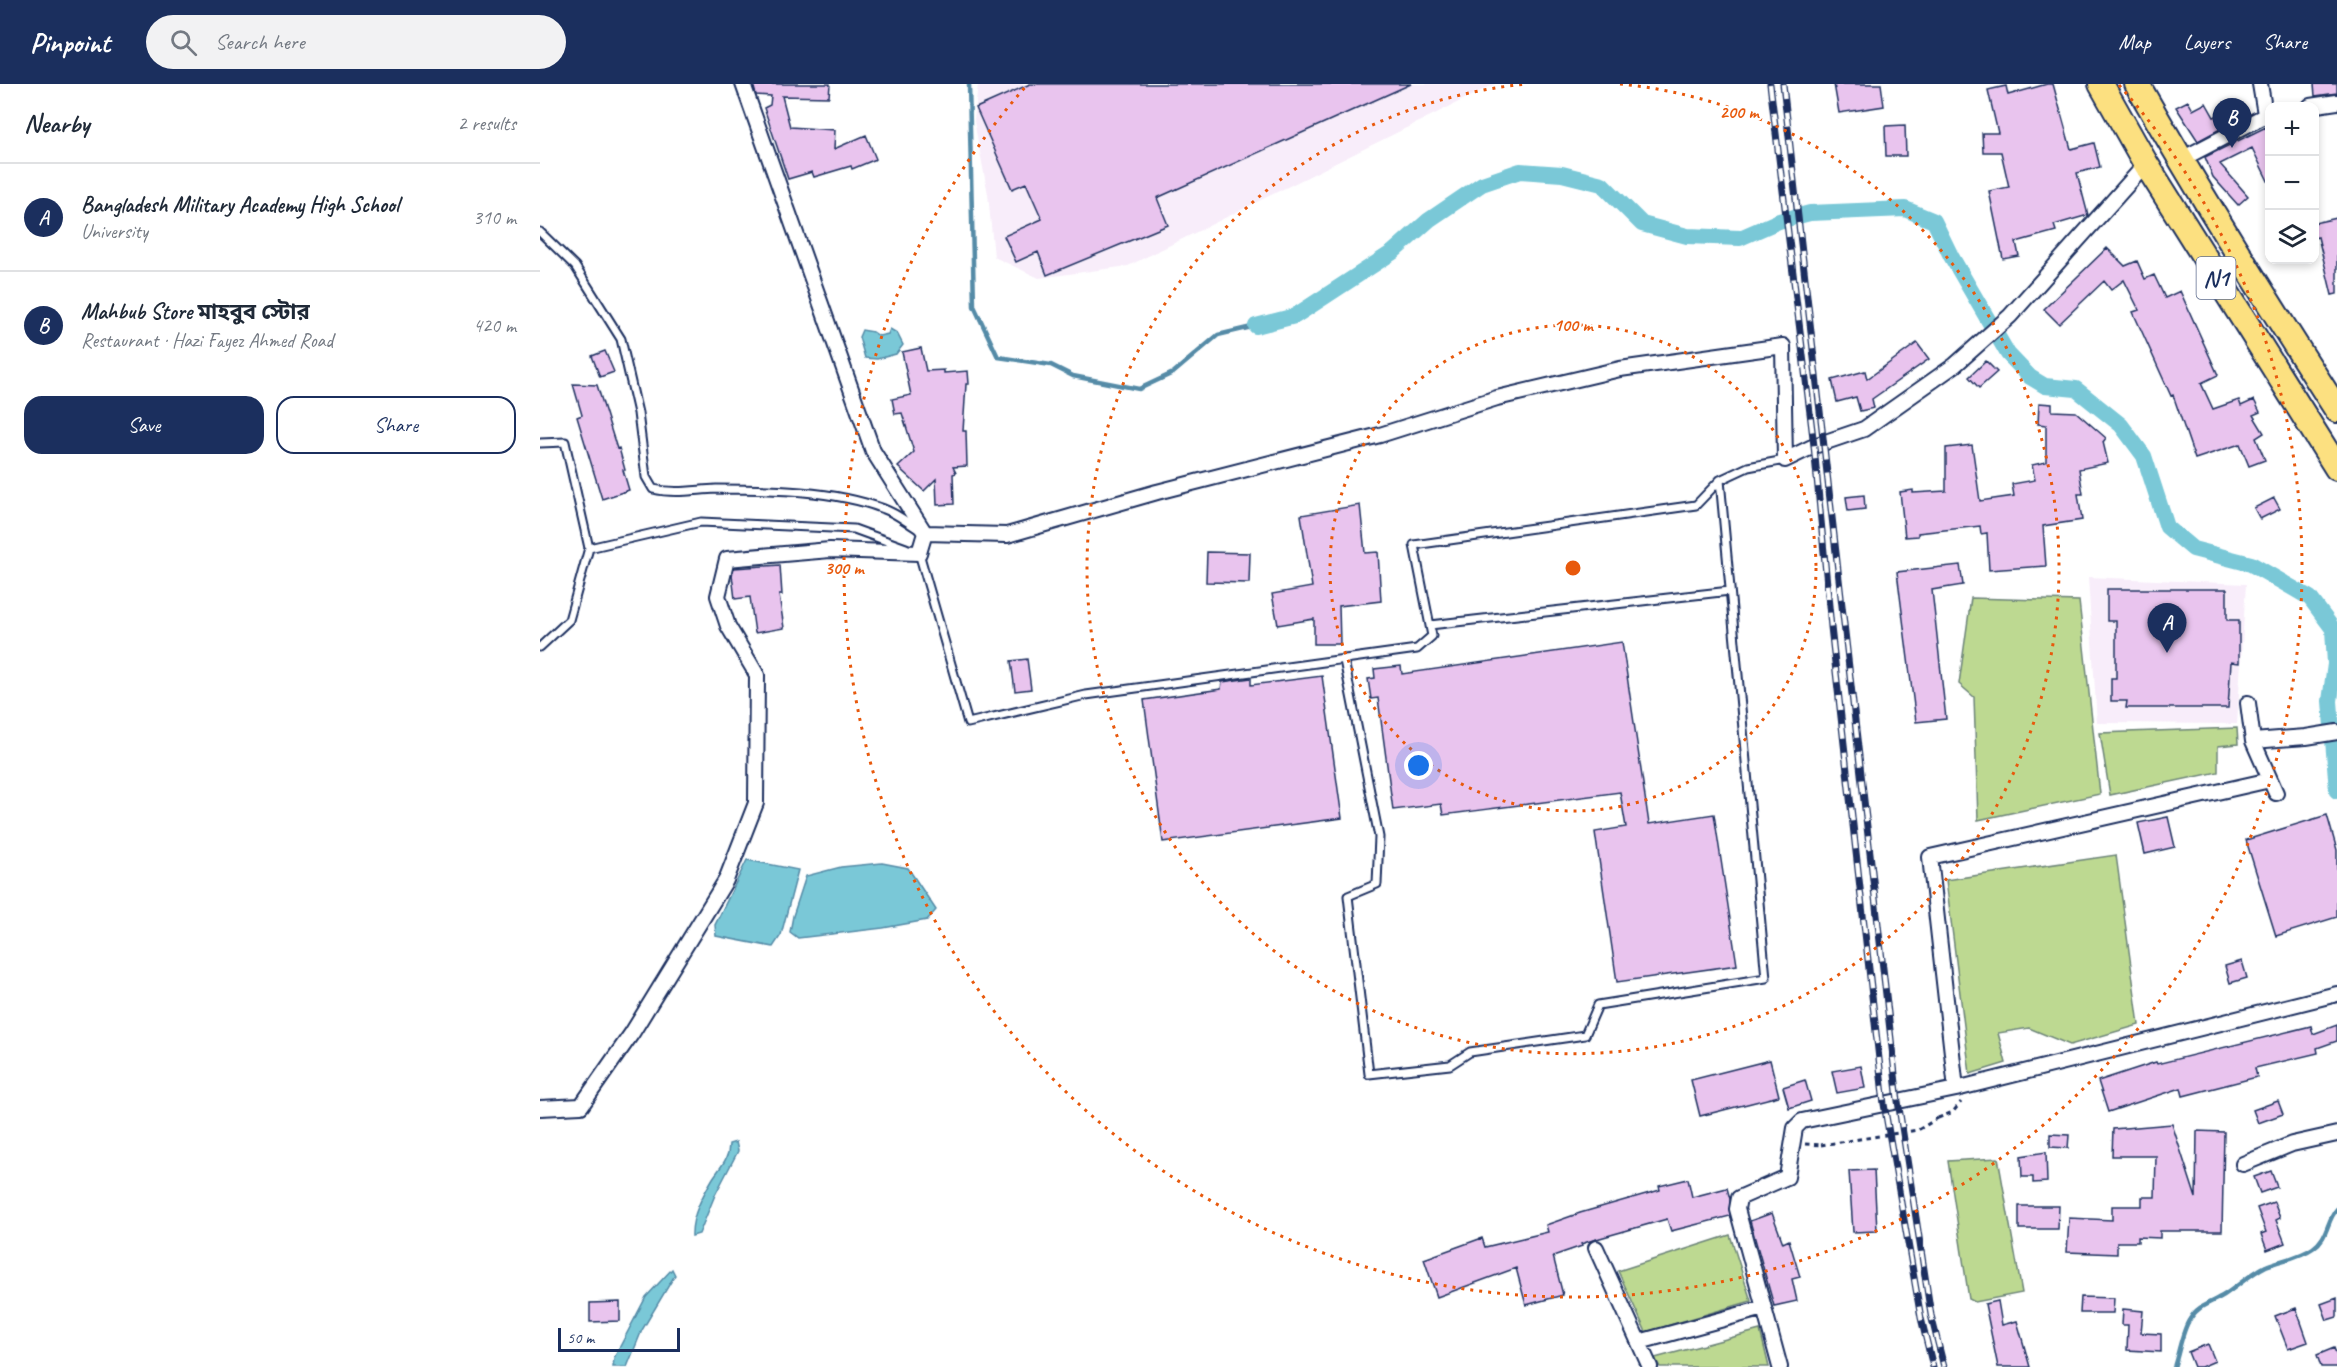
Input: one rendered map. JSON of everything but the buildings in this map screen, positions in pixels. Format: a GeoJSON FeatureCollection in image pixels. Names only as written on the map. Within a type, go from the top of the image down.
{"type":"FeatureCollection","features":[{"type":"Feature","properties":{"kind":"highway","name":"N1"},"geometry":{"type":"LineString","coordinates":[[2101,84],[2146,164],[2337,468]]}},
{"type":"Feature","properties":{"kind":"highway","name":"N1"},"geometry":{"type":"LineString","coordinates":[[2137,84],[2180,160],[2257,286],[2337,410]]}},
{"type":"Feature","properties":{"kind":"street"},"geometry":{"type":"LineString","coordinates":[[540,1108],[581,1107],[632,1033],[726,880],[756,803],[757,675],[728,626],[718,596],[727,559],[830,550],[919,553],[925,533],[873,451],[742,84]]}},
{"type":"Feature","properties":{"kind":"street"},"geometry":{"type":"LineString","coordinates":[[2260,84],[2265,105]]}},
{"type":"Feature","properties":{"kind":"street"},"geometry":{"type":"LineString","coordinates":[[2319,105],[2337,102]]}},
{"type":"Feature","properties":{"kind":"street"},"geometry":{"type":"LineString","coordinates":[[2180,160],[2265,114]]}},
{"type":"Feature","properties":{"kind":"street"},"geometry":{"type":"LineString","coordinates":[[925,533],[1007,535],[1157,492],[1380,435],[1497,398],[1620,369],[1783,346],[1785,460],[1814,446],[1864,429],[1955,365],[2010,316],[2146,164]]}},
{"type":"Feature","properties":{"kind":"street"},"geometry":{"type":"LineString","coordinates":[[1956,1089],[1930,857],[2273,787],[2253,741],[2248,703]]}},
{"type":"Feature","properties":{"kind":"street"},"geometry":{"type":"LineString","coordinates":[[2253,741],[2337,732]]}},
{"type":"Feature","properties":{"kind":"street"},"geometry":{"type":"LineString","coordinates":[[1780,1367],[1737,1209],[1739,1198],[1787,1177],[1795,1128],[1802,1121],[1956,1089],[2337,994]]}},
{"type":"Feature","properties":{"kind":"street"},"geometry":{"type":"LineString","coordinates":[[2243,1164],[2292,1144],[2337,1134]]}},
{"type":"Feature","properties":{"kind":"street"},"geometry":{"type":"LineString","coordinates":[[1596,1248],[1650,1367]]}},
{"type":"Feature","properties":{"kind":"street"},"geometry":{"type":"LineString","coordinates":[[1638,1342],[1764,1308]]}},
{"type":"Feature","properties":{"kind":"lane"},"geometry":{"type":"LineString","coordinates":[[540,232],[575,266],[621,339],[638,413],[645,477],[653,489],[669,493],[715,489],[790,492],[837,497],[885,509],[925,533]]}},
{"type":"Feature","properties":{"kind":"lane"},"geometry":{"type":"LineString","coordinates":[[540,443],[565,442],[589,548],[569,620],[540,647]]}},
{"type":"Feature","properties":{"kind":"lane"},"geometry":{"type":"LineString","coordinates":[[589,548],[701,522],[854,529],[919,553],[968,723],[1086,695],[1417,649],[1432,636],[1414,545],[1696,505],[1720,480],[1748,467],[1785,460]]}},
{"type":"Feature","properties":{"kind":"lane"},"geometry":{"type":"LineString","coordinates":[[1344,660],[1379,837],[1377,884],[1348,896],[1369,1074],[1450,1065],[1470,1052],[1585,1035],[1598,1005],[1766,978],[1720,480]]}},
{"type":"Feature","properties":{"kind":"lane"},"geometry":{"type":"LineString","coordinates":[[1430,625],[1730,591]]}},
{"type":"Feature","properties":{"kind":"path"},"geometry":{"type":"LineString","coordinates":[[1821,1145],[1918,1130],[1938,1118]]}},
{"type":"Feature","properties":{"kind":"shaded area"},"geometry":{"type":"Polygon","coordinates":[[[978,84],[1495,84],[1128,266],[1039,278],[994,257],[988,194],[974,121],[978,84]]]}},
{"type":"Feature","properties":{"kind":"shaded area"},"geometry":{"type":"Polygon","coordinates":[[[2088,577],[2246,584],[2237,724],[2097,723],[2088,577]]]}},
{"type":"Feature","properties":{"kind":"green space"},"geometry":{"type":"Polygon","coordinates":[[[1971,598],[2079,601],[2100,794],[1978,820],[1974,697],[1959,684],[1971,598]]]}},
{"type":"Feature","properties":{"kind":"green space"},"geometry":{"type":"Polygon","coordinates":[[[2237,728],[2238,744],[2218,746],[2218,772],[2110,795],[2100,733],[2237,728]]]}},
{"type":"Feature","properties":{"kind":"green space"},"geometry":{"type":"Polygon","coordinates":[[[2116,855],[2139,1025],[2070,1045],[2029,1028],[1998,1033],[2006,1063],[1970,1074],[1946,880],[2116,855]]]}},
{"type":"Feature","properties":{"kind":"green space"},"geometry":{"type":"Polygon","coordinates":[[[1998,1158],[2022,1293],[1975,1302],[1969,1299],[1948,1161],[1998,1158]]]}},
{"type":"Feature","properties":{"kind":"green space"},"geometry":{"type":"Polygon","coordinates":[[[1730,1235],[1751,1301],[1646,1332],[1618,1271],[1730,1235]]]}},
{"type":"Feature","properties":{"kind":"green space"},"geometry":{"type":"Polygon","coordinates":[[[1760,1330],[1769,1367],[1660,1367],[1655,1358],[1760,1330]]]}},
{"type":"Feature","properties":{"kind":"water"},"geometry":{"type":"Polygon","coordinates":[[[890,329],[897,333],[903,345],[896,354],[877,359],[865,358],[859,337],[862,330],[879,336],[888,334],[890,329]]]}},
{"type":"Feature","properties":{"kind":"water"},"geometry":{"type":"Polygon","coordinates":[[[747,860],[798,870],[781,935],[773,947],[716,936],[715,925],[747,860]]]}},
{"type":"Feature","properties":{"kind":"water"},"geometry":{"type":"Polygon","coordinates":[[[882,863],[908,868],[936,910],[927,920],[883,928],[798,938],[790,932],[806,876],[841,867],[882,863]]]}},
{"type":"Feature","properties":{"kind":"water"},"geometry":{"type":"Polygon","coordinates":[[[736,1142],[738,1151],[715,1195],[699,1234],[692,1236],[693,1221],[702,1199],[726,1158],[729,1144],[736,1142]]]}},
{"type":"Feature","properties":{"kind":"water"},"geometry":{"type":"Polygon","coordinates":[[[672,1269],[675,1275],[642,1330],[627,1367],[613,1367],[614,1358],[646,1297],[672,1269]]]}},
{"type":"Feature","properties":{"kind":"waterway"},"geometry":{"type":"LineString","coordinates":[[969,84],[974,306],[998,357],[1051,365],[1073,376],[1139,389],[1173,373],[1218,335],[1256,326]]}},
{"type":"Feature","properties":{"kind":"waterway"},"geometry":{"type":"LineString","coordinates":[[1256,326],[1295,316],[1393,252],[1429,220],[1482,184],[1520,171],[1562,174],[1602,184],[1642,224],[1687,236],[1740,238],[1779,221],[1810,213],[1905,209],[1934,221],[1951,256],[2008,354],[2030,377],[2045,386],[2076,389],[2121,425],[2144,456],[2167,527],[2193,549],[2251,564],[2310,598],[2333,629],[2335,664],[2330,701],[2337,791]]}},
{"type":"Feature","properties":{"kind":"waterway"},"geometry":{"type":"LineString","coordinates":[[2174,1367],[2185,1329],[2197,1310],[2224,1295],[2266,1266],[2296,1257],[2313,1248],[2322,1239],[2337,1209]]}},
{"type":"Feature","properties":{"kind":"railway"},"geometry":{"type":"LineString","coordinates":[[1770,84],[1814,446],[1831,627],[1884,1104],[1921,1318],[1933,1367]]}},
{"type":"Feature","properties":{"kind":"railway"},"geometry":{"type":"LineString","coordinates":[[1783,84],[1898,1101],[1931,1315],[1944,1367]]}},
{"type":"Feature","properties":{"kind":"place","name":"Mahbub Store মাহবুব স্টোর"},"geometry":{"type":"Point","coordinates":[2232,148]}},
{"type":"Feature","properties":{"kind":"place","name":"Bangladesh Military Academy High School"},"geometry":{"type":"Point","coordinates":[2167,653]}}]}
